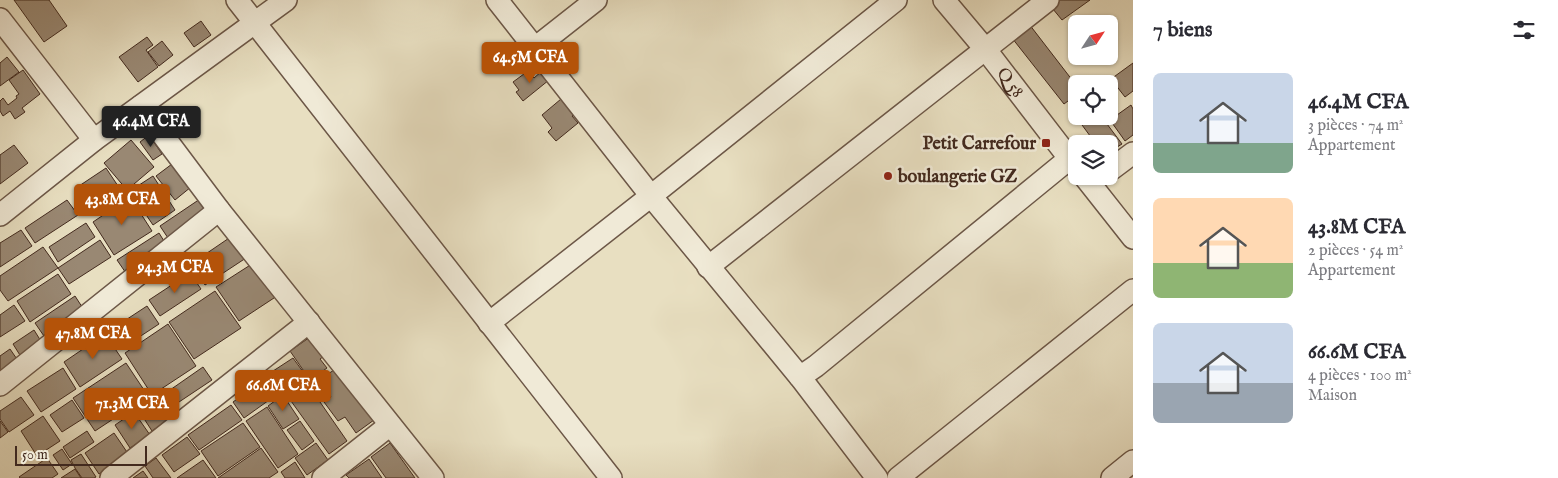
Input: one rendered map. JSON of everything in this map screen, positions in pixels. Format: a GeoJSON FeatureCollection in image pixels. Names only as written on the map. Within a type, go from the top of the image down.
{"type":"FeatureCollection","features":[{"type":"Feature","properties":{"kind":"street"},"geometry":{"type":"LineString","coordinates":[[237,0],[611,478]]}},
{"type":"Feature","properties":{"kind":"street"},"geometry":{"type":"LineString","coordinates":[[0,215],[94,140],[286,0]]}},
{"type":"Feature","properties":{"kind":"street"},"geometry":{"type":"LineString","coordinates":[[497,0],[651,196],[800,377],[877,478]]}},
{"type":"Feature","properties":{"kind":"street"},"geometry":{"type":"LineString","coordinates":[[535,48],[596,0]]}},
{"type":"Feature","properties":{"kind":"street"},"geometry":{"type":"LineString","coordinates":[[490,323],[896,0]]}},
{"type":"Feature","properties":{"kind":"street","name":"Q 58"},"geometry":{"type":"LineString","coordinates":[[944,0],[986,50],[1068,157]]}},
{"type":"Feature","properties":{"kind":"street"},"geometry":{"type":"LineString","coordinates":[[708,266],[1048,0]]}},
{"type":"Feature","properties":{"kind":"street"},"geometry":{"type":"LineString","coordinates":[[0,19],[94,140]]}},
{"type":"Feature","properties":{"kind":"street"},"geometry":{"type":"LineString","coordinates":[[141,106],[219,210],[433,478]]}},
{"type":"Feature","properties":{"kind":"street"},"geometry":{"type":"LineString","coordinates":[[1118,165],[1133,154]]}},
{"type":"Feature","properties":{"kind":"street"},"geometry":{"type":"LineString","coordinates":[[800,377],[1068,167]]}},
{"type":"Feature","properties":{"kind":"street"},"geometry":{"type":"LineString","coordinates":[[1096,185],[1133,238]]}},
{"type":"Feature","properties":{"kind":"street"},"geometry":{"type":"LineString","coordinates":[[0,385],[219,210]]}},
{"type":"Feature","properties":{"kind":"street"},"geometry":{"type":"LineString","coordinates":[[898,478],[1133,290]]}},
{"type":"Feature","properties":{"kind":"street"},"geometry":{"type":"LineString","coordinates":[[111,478],[309,322]]}},
{"type":"Feature","properties":{"kind":"street"},"geometry":{"type":"LineString","coordinates":[[323,478],[390,425]]}},
{"type":"Feature","properties":{"kind":"street"},"geometry":{"type":"LineString","coordinates":[[1112,478],[1133,461]]}},
{"type":"Feature","properties":{"kind":"building"},"geometry":{"type":"Polygon","coordinates":[[[14,0],[49,0],[67,26],[44,42],[14,0]]]}},
{"type":"Feature","properties":{"kind":"building"},"geometry":{"type":"Polygon","coordinates":[[[1052,0],[1090,0],[1062,20],[1048,3],[1052,0]]]}},
{"type":"Feature","properties":{"kind":"building"},"geometry":{"type":"Polygon","coordinates":[[[201,21],[211,35],[194,47],[184,33],[201,21]]]}},
{"type":"Feature","properties":{"kind":"building"},"geometry":{"type":"Polygon","coordinates":[[[1029,24],[1068,75],[1068,101],[1064,104],[1012,38],[1029,24]]]}},
{"type":"Feature","properties":{"kind":"building"},"geometry":{"type":"Polygon","coordinates":[[[147,37],[153,45],[146,50],[158,67],[138,82],[119,57],[147,37]]]}},
{"type":"Feature","properties":{"kind":"building"},"geometry":{"type":"Polygon","coordinates":[[[162,41],[173,55],[159,66],[148,52],[162,41]]]}},
{"type":"Feature","properties":{"kind":"building"},"geometry":{"type":"Polygon","coordinates":[[[7,57],[19,72],[0,86],[0,63],[7,57]]]}},
{"type":"Feature","properties":{"kind":"building"},"geometry":{"type":"Polygon","coordinates":[[[1133,63],[1133,91],[1125,97],[1118,88],[1116,75],[1133,63]]]}},
{"type":"Feature","properties":{"kind":"building"},"geometry":{"type":"Polygon","coordinates":[[[23,70],[40,94],[22,108],[25,112],[15,119],[10,111],[3,116],[0,111],[0,101],[3,98],[8,105],[19,94],[9,80],[23,70]]]}},
{"type":"Feature","properties":{"kind":"building"},"geometry":{"type":"Polygon","coordinates":[[[528,71],[534,78],[542,71],[549,80],[523,101],[516,92],[519,90],[513,82],[528,71]]]}},
{"type":"Feature","properties":{"kind":"building"},"geometry":{"type":"Polygon","coordinates":[[[561,99],[574,114],[572,116],[578,123],[556,141],[548,132],[552,128],[542,115],[561,99]]]}},
{"type":"Feature","properties":{"kind":"building"},"geometry":{"type":"Polygon","coordinates":[[[1131,105],[1133,109],[1133,135],[1125,141],[1114,125],[1118,125],[1118,114],[1131,105]]]}},
{"type":"Feature","properties":{"kind":"building"},"geometry":{"type":"Polygon","coordinates":[[[1082,125],[1108,125],[1115,135],[1089,135],[1082,125]]]}},
{"type":"Feature","properties":{"kind":"building"},"geometry":{"type":"Polygon","coordinates":[[[149,135],[162,154],[153,160],[140,142],[149,135]]]}},
{"type":"Feature","properties":{"kind":"building"},"geometry":{"type":"Polygon","coordinates":[[[131,140],[154,167],[127,190],[104,163],[131,140]]]}},
{"type":"Feature","properties":{"kind":"building"},"geometry":{"type":"Polygon","coordinates":[[[14,145],[28,163],[0,184],[0,155],[14,145]]]}},
{"type":"Feature","properties":{"kind":"building"},"geometry":{"type":"Polygon","coordinates":[[[172,164],[191,187],[175,200],[156,176],[172,164]]]}},
{"type":"Feature","properties":{"kind":"building"},"geometry":{"type":"Polygon","coordinates":[[[106,168],[124,195],[106,207],[99,197],[88,205],[76,188],[106,168]]]}},
{"type":"Feature","properties":{"kind":"building"},"geometry":{"type":"Polygon","coordinates":[[[153,176],[175,210],[153,225],[130,191],[153,176]]]}},
{"type":"Feature","properties":{"kind":"building"},"geometry":{"type":"Polygon","coordinates":[[[130,197],[152,231],[114,255],[93,222],[130,197]]]}},
{"type":"Feature","properties":{"kind":"building"},"geometry":{"type":"Polygon","coordinates":[[[200,199],[210,215],[170,241],[160,226],[200,199]]]}},
{"type":"Feature","properties":{"kind":"building"},"geometry":{"type":"Polygon","coordinates":[[[67,200],[78,215],[35,243],[25,228],[67,200]]]}},
{"type":"Feature","properties":{"kind":"building"},"geometry":{"type":"Polygon","coordinates":[[[86,223],[95,237],[58,262],[49,247],[86,223]]]}},
{"type":"Feature","properties":{"kind":"building"},"geometry":{"type":"Polygon","coordinates":[[[21,230],[32,246],[0,267],[0,243],[21,230]]]}},
{"type":"Feature","properties":{"kind":"building"},"geometry":{"type":"Polygon","coordinates":[[[159,233],[169,249],[128,276],[117,260],[159,233]]]}},
{"type":"Feature","properties":{"kind":"building"},"geometry":{"type":"Polygon","coordinates":[[[235,234],[249,256],[205,285],[191,264],[235,234]]]}},
{"type":"Feature","properties":{"kind":"building"},"geometry":{"type":"Polygon","coordinates":[[[100,240],[111,257],[69,284],[58,268],[100,240]]]}},
{"type":"Feature","properties":{"kind":"building"},"geometry":{"type":"Polygon","coordinates":[[[43,247],[58,268],[8,301],[0,290],[0,276],[43,247]]]}},
{"type":"Feature","properties":{"kind":"building"},"geometry":{"type":"Polygon","coordinates":[[[255,262],[277,296],[239,321],[216,287],[255,262]]]}},
{"type":"Feature","properties":{"kind":"building"},"geometry":{"type":"Polygon","coordinates":[[[190,273],[201,289],[160,316],[149,300],[190,273]]]}},
{"type":"Feature","properties":{"kind":"building"},"geometry":{"type":"Polygon","coordinates":[[[58,274],[71,294],[30,322],[17,301],[58,274]]]}},
{"type":"Feature","properties":{"kind":"building"},"geometry":{"type":"Polygon","coordinates":[[[215,291],[241,328],[194,359],[169,322],[215,291]]]}},
{"type":"Feature","properties":{"kind":"building"},"geometry":{"type":"Polygon","coordinates":[[[75,296],[86,313],[46,339],[35,323],[75,296]]]}},
{"type":"Feature","properties":{"kind":"building"},"geometry":{"type":"Polygon","coordinates":[[[14,305],[25,321],[0,337],[0,315],[14,305]]]}},
{"type":"Feature","properties":{"kind":"building"},"geometry":{"type":"Polygon","coordinates":[[[147,306],[159,324],[121,349],[109,331],[147,306]]]}},
{"type":"Feature","properties":{"kind":"building"},"geometry":{"type":"Polygon","coordinates":[[[168,324],[196,366],[152,395],[125,353],[168,324]]]}},
{"type":"Feature","properties":{"kind":"building"},"geometry":{"type":"Polygon","coordinates":[[[34,330],[44,346],[23,360],[13,344],[34,330]]]}},
{"type":"Feature","properties":{"kind":"building"},"geometry":{"type":"Polygon","coordinates":[[[105,334],[122,359],[80,387],[64,362],[105,334]]]}},
{"type":"Feature","properties":{"kind":"building"},"geometry":{"type":"Polygon","coordinates":[[[313,335],[327,354],[320,359],[327,368],[310,380],[290,351],[313,335]]]}},
{"type":"Feature","properties":{"kind":"building"},"geometry":{"type":"Polygon","coordinates":[[[10,349],[21,365],[4,377],[0,371],[0,356],[10,349]]]}},
{"type":"Feature","properties":{"kind":"building"},"geometry":{"type":"Polygon","coordinates":[[[293,358],[309,380],[286,396],[270,373],[293,358]]]}},
{"type":"Feature","properties":{"kind":"building"},"geometry":{"type":"Polygon","coordinates":[[[126,363],[148,396],[95,431],[73,398],[126,363]]]}},
{"type":"Feature","properties":{"kind":"building"},"geometry":{"type":"Polygon","coordinates":[[[203,367],[212,380],[179,402],[170,390],[203,367]]]}},
{"type":"Feature","properties":{"kind":"building"},"geometry":{"type":"Polygon","coordinates":[[[63,368],[76,389],[41,412],[27,391],[63,368]]]}},
{"type":"Feature","properties":{"kind":"building"},"geometry":{"type":"Polygon","coordinates":[[[337,368],[374,420],[356,433],[345,417],[338,421],[324,402],[331,397],[319,380],[337,368]]]}},
{"type":"Feature","properties":{"kind":"building"},"geometry":{"type":"Polygon","coordinates":[[[268,377],[279,393],[244,418],[233,402],[268,377]]]}},
{"type":"Feature","properties":{"kind":"building"},"geometry":{"type":"Polygon","coordinates":[[[316,383],[326,397],[320,402],[347,441],[329,454],[291,401],[316,383]]]}},
{"type":"Feature","properties":{"kind":"building"},"geometry":{"type":"Polygon","coordinates":[[[157,395],[172,417],[152,431],[143,417],[150,412],[144,403],[157,395]]]}},
{"type":"Feature","properties":{"kind":"building"},"geometry":{"type":"Polygon","coordinates":[[[283,395],[299,419],[283,429],[268,406],[283,395]]]}},
{"type":"Feature","properties":{"kind":"building"},"geometry":{"type":"Polygon","coordinates":[[[21,397],[34,415],[9,432],[0,419],[0,411],[21,397]]]}},
{"type":"Feature","properties":{"kind":"building"},"geometry":{"type":"Polygon","coordinates":[[[72,400],[84,418],[62,432],[50,415],[72,400]]]}},
{"type":"Feature","properties":{"kind":"building"},"geometry":{"type":"Polygon","coordinates":[[[231,405],[242,420],[199,450],[188,435],[231,405]]]}},
{"type":"Feature","properties":{"kind":"building"},"geometry":{"type":"Polygon","coordinates":[[[267,407],[298,454],[278,468],[246,421],[267,407]]]}},
{"type":"Feature","properties":{"kind":"building"},"geometry":{"type":"Polygon","coordinates":[[[134,412],[150,435],[130,448],[115,425],[134,412]]]}},
{"type":"Feature","properties":{"kind":"building"},"geometry":{"type":"Polygon","coordinates":[[[43,416],[60,441],[37,456],[21,431],[43,416]]]}},
{"type":"Feature","properties":{"kind":"building"},"geometry":{"type":"Polygon","coordinates":[[[0,421],[8,432],[0,438],[0,421]]]}},
{"type":"Feature","properties":{"kind":"building"},"geometry":{"type":"Polygon","coordinates":[[[300,421],[314,441],[302,450],[287,430],[300,421]]]}},
{"type":"Feature","properties":{"kind":"building"},"geometry":{"type":"Polygon","coordinates":[[[243,423],[260,447],[218,476],[201,451],[243,423]]]}},
{"type":"Feature","properties":{"kind":"building"},"geometry":{"type":"Polygon","coordinates":[[[87,431],[94,442],[70,458],[63,447],[87,431]]]}},
{"type":"Feature","properties":{"kind":"building"},"geometry":{"type":"Polygon","coordinates":[[[114,433],[129,455],[99,474],[85,453],[114,433]]]}},
{"type":"Feature","properties":{"kind":"building"},"geometry":{"type":"Polygon","coordinates":[[[187,437],[200,454],[174,472],[162,455],[187,437]]]}},
{"type":"Feature","properties":{"kind":"building"},"geometry":{"type":"Polygon","coordinates":[[[316,443],[328,460],[307,475],[295,458],[316,443]]]}},
{"type":"Feature","properties":{"kind":"building"},"geometry":{"type":"Polygon","coordinates":[[[390,443],[415,478],[386,478],[371,457],[390,443]]]}},
{"type":"Feature","properties":{"kind":"building"},"geometry":{"type":"Polygon","coordinates":[[[261,448],[278,472],[269,478],[218,478],[261,448]]]}},
{"type":"Feature","properties":{"kind":"building"},"geometry":{"type":"Polygon","coordinates":[[[62,449],[72,464],[63,470],[53,455],[62,449]]]}},
{"type":"Feature","properties":{"kind":"building"},"geometry":{"type":"Polygon","coordinates":[[[81,454],[96,477],[82,478],[75,468],[71,460],[81,454]]]}},
{"type":"Feature","properties":{"kind":"building"},"geometry":{"type":"Polygon","coordinates":[[[47,458],[58,474],[52,478],[19,477],[47,458]]]}},
{"type":"Feature","properties":{"kind":"building"},"geometry":{"type":"Polygon","coordinates":[[[156,458],[171,478],[153,478],[145,466],[156,458]]]}},
{"type":"Feature","properties":{"kind":"building"},"geometry":{"type":"Polygon","coordinates":[[[369,459],[382,478],[349,478],[346,475],[369,459]]]}},
{"type":"Feature","properties":{"kind":"building"},"geometry":{"type":"Polygon","coordinates":[[[203,460],[216,478],[177,478],[203,460]]]}},
{"type":"Feature","properties":{"kind":"building"},"geometry":{"type":"Polygon","coordinates":[[[295,462],[305,478],[285,478],[281,472],[295,462]]]}},
{"type":"Feature","properties":{"kind":"building"},"geometry":{"type":"Polygon","coordinates":[[[75,469],[81,478],[61,478],[75,469]]]}},
{"type":"Feature","properties":{"kind":"building"},"geometry":{"type":"Polygon","coordinates":[[[143,471],[148,478],[133,478],[143,471]]]}},
{"type":"Feature","properties":{"kind":"place","name":"Petit Carrefour"},"geometry":{"type":"Point","coordinates":[1046,143]}},
{"type":"Feature","properties":{"kind":"place","name":"boulangerie GZ"},"geometry":{"type":"Point","coordinates":[888,176]}}]}
